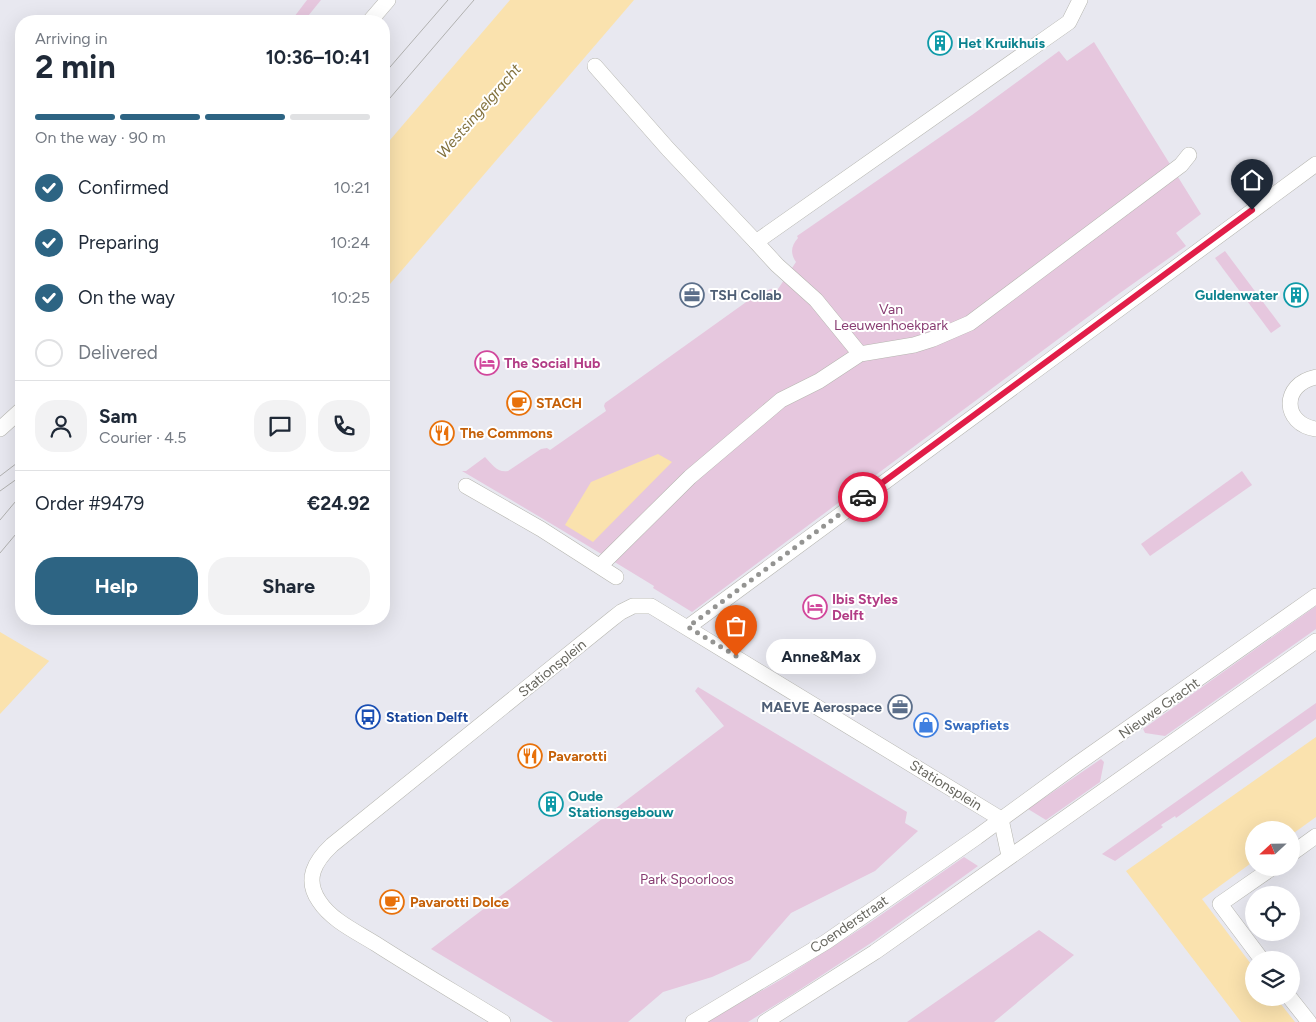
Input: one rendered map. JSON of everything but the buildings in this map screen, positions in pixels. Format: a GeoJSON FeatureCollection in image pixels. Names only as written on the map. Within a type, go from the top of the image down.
{"type":"FeatureCollection","features":[{"type":"Feature","properties":{"kind":"street"},"geometry":{"type":"LineString","coordinates":[[375,15],[388,0]]}},
{"type":"Feature","properties":{"kind":"street"},"geometry":{"type":"LineString","coordinates":[[756,242],[1069,22],[1080,0]]}},
{"type":"Feature","properties":{"kind":"street"},"geometry":{"type":"LineString","coordinates":[[595,66],[668,149],[777,266],[816,300],[860,354]]}},
{"type":"Feature","properties":{"kind":"street"},"geometry":{"type":"LineString","coordinates":[[600,566],[690,477],[781,400],[819,381],[860,354],[914,345],[934,339],[970,323],[1181,165],[1189,155]]}},
{"type":"Feature","properties":{"kind":"street"},"geometry":{"type":"LineString","coordinates":[[688,627],[1316,164]]}},
{"type":"Feature","properties":{"kind":"street"},"geometry":{"type":"LineString","coordinates":[[1316,377],[1305,380],[1296,386],[1290,405],[1293,414],[1299,422],[1307,428],[1316,429]]}},
{"type":"Feature","properties":{"kind":"street"},"geometry":{"type":"LineString","coordinates":[[0,429],[15,415]]}},
{"type":"Feature","properties":{"kind":"street"},"geometry":{"type":"LineString","coordinates":[[466,486],[541,528],[616,577]]}},
{"type":"Feature","properties":{"kind":"street","name":"Nieuwe Gracht"},"geometry":{"type":"LineString","coordinates":[[1001,819],[1316,596]]}},
{"type":"Feature","properties":{"kind":"street","name":"Stationsplein"},"geometry":{"type":"LineString","coordinates":[[502,1022],[329,913],[318,900],[312,886],[313,868],[320,856],[332,845],[621,612],[633,606],[652,606],[1001,819]]}},
{"type":"Feature","properties":{"kind":"street"},"geometry":{"type":"LineString","coordinates":[[765,1022],[875,952],[1316,640]]}},
{"type":"Feature","properties":{"kind":"street"},"geometry":{"type":"LineString","coordinates":[[1001,819],[1009,856]]}},
{"type":"Feature","properties":{"kind":"street","name":"Coenderstraat"},"geometry":{"type":"LineString","coordinates":[[693,1022],[826,942],[1001,819]]}},
{"type":"Feature","properties":{"kind":"street"},"geometry":{"type":"LineString","coordinates":[[1300,848],[1316,836]]}},
{"type":"Feature","properties":{"kind":"street"},"geometry":{"type":"LineString","coordinates":[[1255,951],[1220,904],[1260,876]]}},
{"type":"Feature","properties":{"kind":"street"},"geometry":{"type":"LineString","coordinates":[[1296,1006],[1309,1022]]}},
{"type":"Feature","properties":{"kind":"green space"},"geometry":{"type":"Polygon","coordinates":[[[307,0],[321,0],[309,15],[296,15],[307,0]]]}},
{"type":"Feature","properties":{"kind":"green space","name":"Van Leeuwenhoekpark"},"geometry":{"type":"Polygon","coordinates":[[[1094,42],[1201,214],[1176,233],[1186,246],[1120,293],[692,612],[653,588],[654,586],[462,471],[466,471],[485,457],[501,471],[508,471],[541,449],[547,448],[550,450],[606,411],[605,403],[756,295],[771,289],[778,289],[796,262],[792,250],[798,238],[797,236],[972,115],[1059,51],[1067,61],[1094,42]]]}},
{"type":"Feature","properties":{"kind":"green space"},"geometry":{"type":"Polygon","coordinates":[[[1225,251],[1281,326],[1271,333],[1215,258],[1225,251]]]}},
{"type":"Feature","properties":{"kind":"green space"},"geometry":{"type":"Polygon","coordinates":[[[1242,471],[1252,485],[1150,556],[1141,544],[1242,471]]]}},
{"type":"Feature","properties":{"kind":"green space"},"geometry":{"type":"Polygon","coordinates":[[[1316,606],[1316,629],[1165,736],[1145,733],[1143,729],[1316,606]]]}},
{"type":"Feature","properties":{"kind":"green space","name":"Park Spoorloos"},"geometry":{"type":"Polygon","coordinates":[[[698,687],[907,812],[905,823],[918,831],[875,871],[791,913],[750,960],[712,977],[663,992],[628,1022],[553,1022],[431,949],[724,726],[695,691],[698,687]]]}},
{"type":"Feature","properties":{"kind":"green space"},"geometry":{"type":"Polygon","coordinates":[[[1316,703],[1316,719],[1176,818],[1175,816],[1161,825],[1163,827],[1115,861],[1102,854],[1316,703]]]}},
{"type":"Feature","properties":{"kind":"green space"},"geometry":{"type":"Polygon","coordinates":[[[1101,759],[1104,762],[1100,782],[1046,820],[1028,809],[1101,759]]]}},
{"type":"Feature","properties":{"kind":"green space"},"geometry":{"type":"Polygon","coordinates":[[[964,857],[978,866],[874,941],[793,994],[748,1022],[707,1022],[782,979],[865,926],[964,857]]]}},
{"type":"Feature","properties":{"kind":"green space"},"geometry":{"type":"Polygon","coordinates":[[[1039,930],[1074,955],[994,1022],[907,1022],[1039,930]]]}},
{"type":"Feature","properties":{"kind":"water","name":"Westsingelgracht"},"geometry":{"type":"Polygon","coordinates":[[[510,0],[634,0],[390,284],[390,140],[510,0]]]}},
{"type":"Feature","properties":{"kind":"water"},"geometry":{"type":"Polygon","coordinates":[[[658,454],[672,462],[593,542],[565,525],[591,482],[658,454]]]}},
{"type":"Feature","properties":{"kind":"water"},"geometry":{"type":"Polygon","coordinates":[[[0,597],[15,613],[15,625],[82,625],[0,714],[0,597]]]}},
{"type":"Feature","properties":{"kind":"water"},"geometry":{"type":"Polygon","coordinates":[[[1316,737],[1316,817],[1300,829],[1300,821],[1245,821],[1245,868],[1202,899],[1245,956],[1245,1006],[1282,1006],[1295,1022],[1241,1022],[1126,871],[1316,737]]]}},
{"type":"Feature","properties":{"kind":"pier"},"geometry":{"type":"Polygon","coordinates":[[[15,577],[15,625],[85,625],[51,662],[0,632],[0,593],[15,577]]]}},
{"type":"Feature","properties":{"kind":"tram line"},"geometry":{"type":"LineString","coordinates":[[390,67],[448,0]]}},
{"type":"Feature","properties":{"kind":"tram line"},"geometry":{"type":"LineString","coordinates":[[390,98],[474,0]]}},
{"type":"Feature","properties":{"kind":"tram line"},"geometry":{"type":"LineString","coordinates":[[0,476],[15,465]]}},
{"type":"Feature","properties":{"kind":"tram line"},"geometry":{"type":"LineString","coordinates":[[0,491],[15,480]]}},
{"type":"Feature","properties":{"kind":"tram line"},"geometry":{"type":"LineString","coordinates":[[0,520],[15,502]]}},
{"type":"Feature","properties":{"kind":"tram line"},"geometry":{"type":"LineString","coordinates":[[0,553],[15,535]]}},
{"type":"Feature","properties":{"kind":"way so far"},"geometry":{"type":"LineString","coordinates":[[736,656],[688,627],[863,497]]}},
{"type":"Feature","properties":{"kind":"place","name":"Het Kruikhuis"},"geometry":{"type":"Point","coordinates":[940,43]}},
{"type":"Feature","properties":{"kind":"place","name":"TSH Collab"},"geometry":{"type":"Point","coordinates":[692,295]}},
{"type":"Feature","properties":{"kind":"place","name":"Guldenwater"},"geometry":{"type":"Point","coordinates":[1296,295]}},
{"type":"Feature","properties":{"kind":"place","name":"The Social Hub"},"geometry":{"type":"Point","coordinates":[487,363]}},
{"type":"Feature","properties":{"kind":"place","name":"STACH"},"geometry":{"type":"Point","coordinates":[519,403]}},
{"type":"Feature","properties":{"kind":"place","name":"The Commons"},"geometry":{"type":"Point","coordinates":[442,433]}},
{"type":"Feature","properties":{"kind":"place","name":"Ibis Styles Delft"},"geometry":{"type":"Point","coordinates":[815,607]}},
{"type":"Feature","properties":{"kind":"place","name":"Anne&Max"},"geometry":{"type":"Point","coordinates":[736,656]}},
{"type":"Feature","properties":{"kind":"place","name":"MAEVE Aerospace"},"geometry":{"type":"Point","coordinates":[900,707]}},
{"type":"Feature","properties":{"kind":"place","name":"Station Delft"},"geometry":{"type":"Point","coordinates":[368,717]}},
{"type":"Feature","properties":{"kind":"place","name":"Swapfiets"},"geometry":{"type":"Point","coordinates":[926,725]}},
{"type":"Feature","properties":{"kind":"place","name":"Pavarotti"},"geometry":{"type":"Point","coordinates":[530,756]}},
{"type":"Feature","properties":{"kind":"place","name":"Oude Stationsgebouw"},"geometry":{"type":"Point","coordinates":[551,804]}},
{"type":"Feature","properties":{"kind":"place","name":"Pavarotti Dolce"},"geometry":{"type":"Point","coordinates":[392,902]}},
{"type":"Feature","properties":{"kind":"route"},"geometry":{"type":"LineString","coordinates":[[863,497],[1252,210]]}}]}
